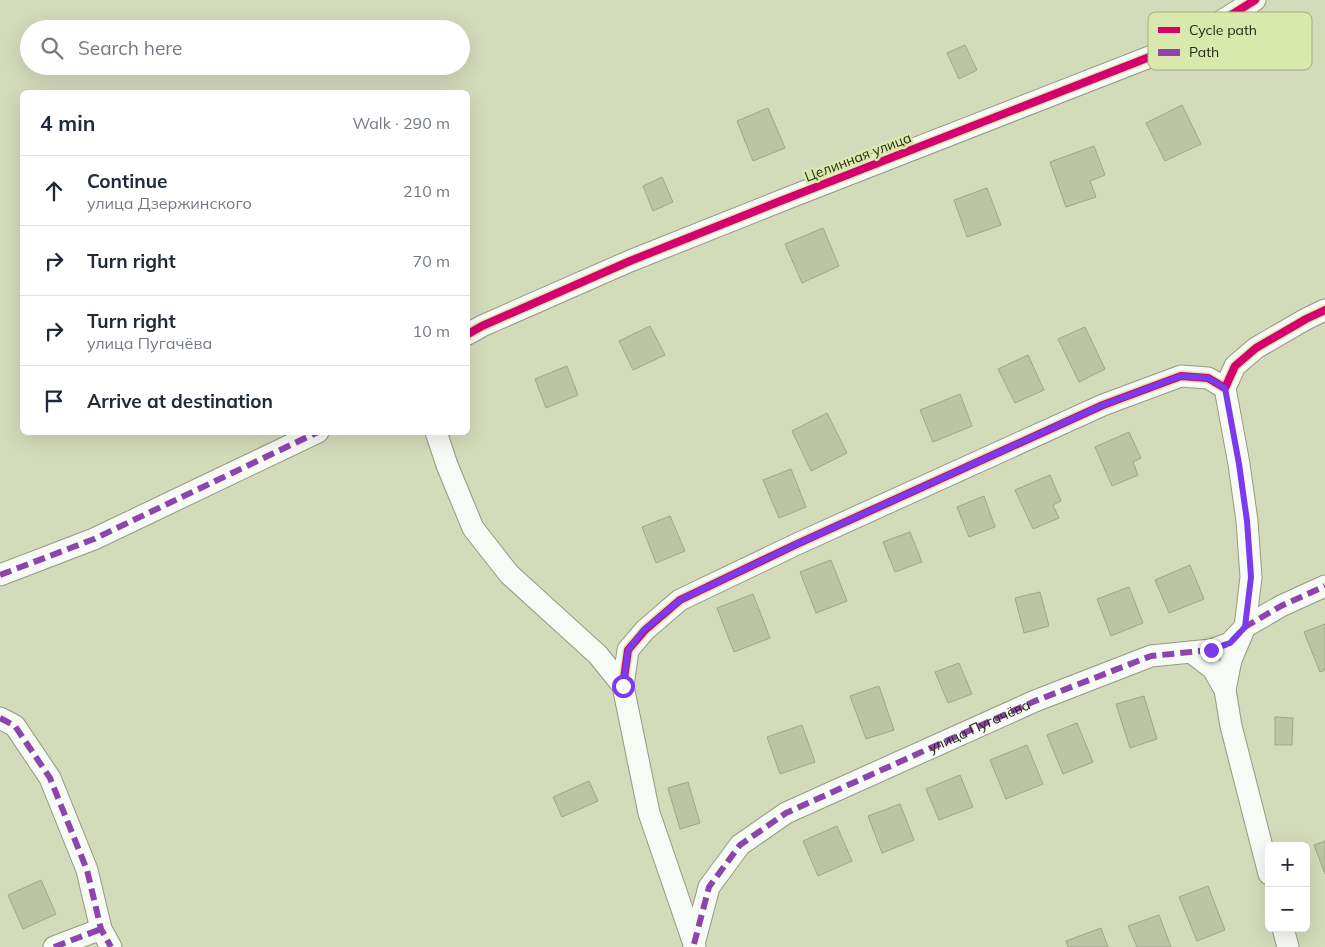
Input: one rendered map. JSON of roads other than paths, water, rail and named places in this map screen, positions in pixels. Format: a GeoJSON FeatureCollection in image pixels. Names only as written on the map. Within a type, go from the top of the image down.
{"type":"FeatureCollection","features":[{"type":"Feature","properties":{"kind":"street","name":"Целинная улица"},"geometry":{"type":"LineString","coordinates":[[1236,12],[1255,0]]}},
{"type":"Feature","properties":{"kind":"street","name":"Целинная улица"},"geometry":{"type":"LineString","coordinates":[[470,333],[630,261],[1148,58]]}},
{"type":"Feature","properties":{"kind":"street"},"geometry":{"type":"LineString","coordinates":[[1265,859],[1230,726],[1225,690],[1232,660],[1245,627],[1251,577],[1247,521],[1225,388],[1235,366],[1256,348],[1325,310]]}},
{"type":"Feature","properties":{"kind":"street"},"geometry":{"type":"LineString","coordinates":[[694,946],[649,813],[623,686],[628,650],[644,630],[680,600],[797,544],[1103,405],[1181,376],[1208,378],[1225,388]]}},
{"type":"Feature","properties":{"kind":"street"},"geometry":{"type":"LineString","coordinates":[[0,575],[94,539],[312,435]]}},
{"type":"Feature","properties":{"kind":"street"},"geometry":{"type":"LineString","coordinates":[[437,435],[447,465],[473,528],[509,574],[598,655],[623,686]]}},
{"type":"Feature","properties":{"kind":"street","name":"улица Пугачёва"},"geometry":{"type":"LineString","coordinates":[[694,946],[709,887],[740,845],[786,813],[1036,701],[1151,656],[1211,650],[1230,643],[1245,627],[1281,606],[1325,586]]}},
{"type":"Feature","properties":{"kind":"street"},"geometry":{"type":"LineString","coordinates":[[1191,652],[1212,669],[1225,690]]}},
{"type":"Feature","properties":{"kind":"street"},"geometry":{"type":"LineString","coordinates":[[0,718],[15,726],[50,778],[87,870],[106,938],[54,947]]}},
{"type":"Feature","properties":{"kind":"street"},"geometry":{"type":"LineString","coordinates":[[1284,932],[1288,947]]}}]}
